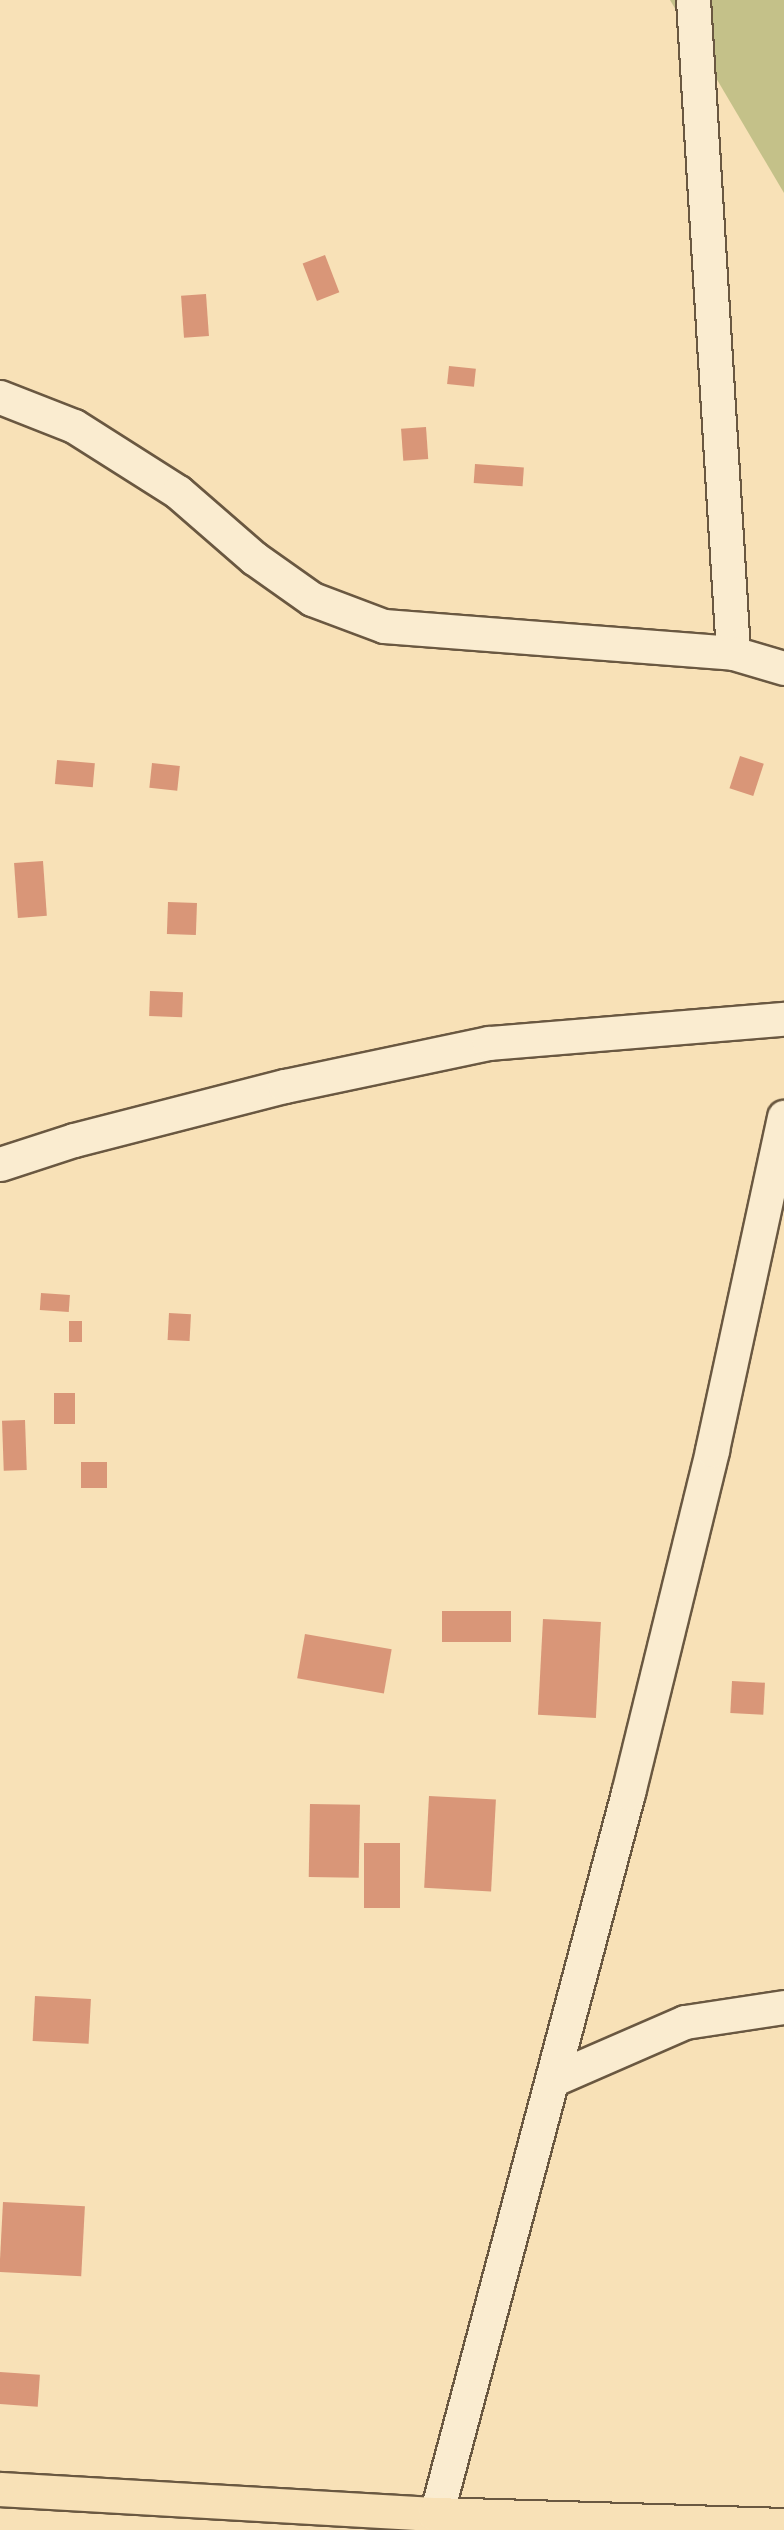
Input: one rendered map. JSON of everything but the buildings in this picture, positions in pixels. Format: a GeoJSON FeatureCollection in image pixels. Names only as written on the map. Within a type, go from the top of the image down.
{"type":"FeatureCollection","features":[{"type":"Feature","properties":{"kind":"main road"},"geometry":{"type":"LineString","coordinates":[[0,2489],[433,2522],[784,2525]]}},
{"type":"Feature","properties":{"kind":"street"},"geometry":{"type":"LineString","coordinates":[[693,0],[733,652]]}},
{"type":"Feature","properties":{"kind":"street"},"geometry":{"type":"LineString","coordinates":[[0,397],[74,426],[178,492],[255,558],[312,599],[384,626],[733,652],[784,668]]}},
{"type":"Feature","properties":{"kind":"street"},"geometry":{"type":"LineString","coordinates":[[0,1164],[74,1140],[285,1086],[489,1043],[784,1019]]}},
{"type":"Feature","properties":{"kind":"street"},"geometry":{"type":"LineString","coordinates":[[433,2522],[554,2079],[712,1450],[784,1117]]}},
{"type":"Feature","properties":{"kind":"street"},"geometry":{"type":"LineString","coordinates":[[554,2079],[685,2022],[784,2007]]}},
{"type":"Feature","properties":{"kind":"shaded area"},"geometry":{"type":"Polygon","coordinates":[[[670,0],[784,0],[784,193],[670,0]]]}}]}
